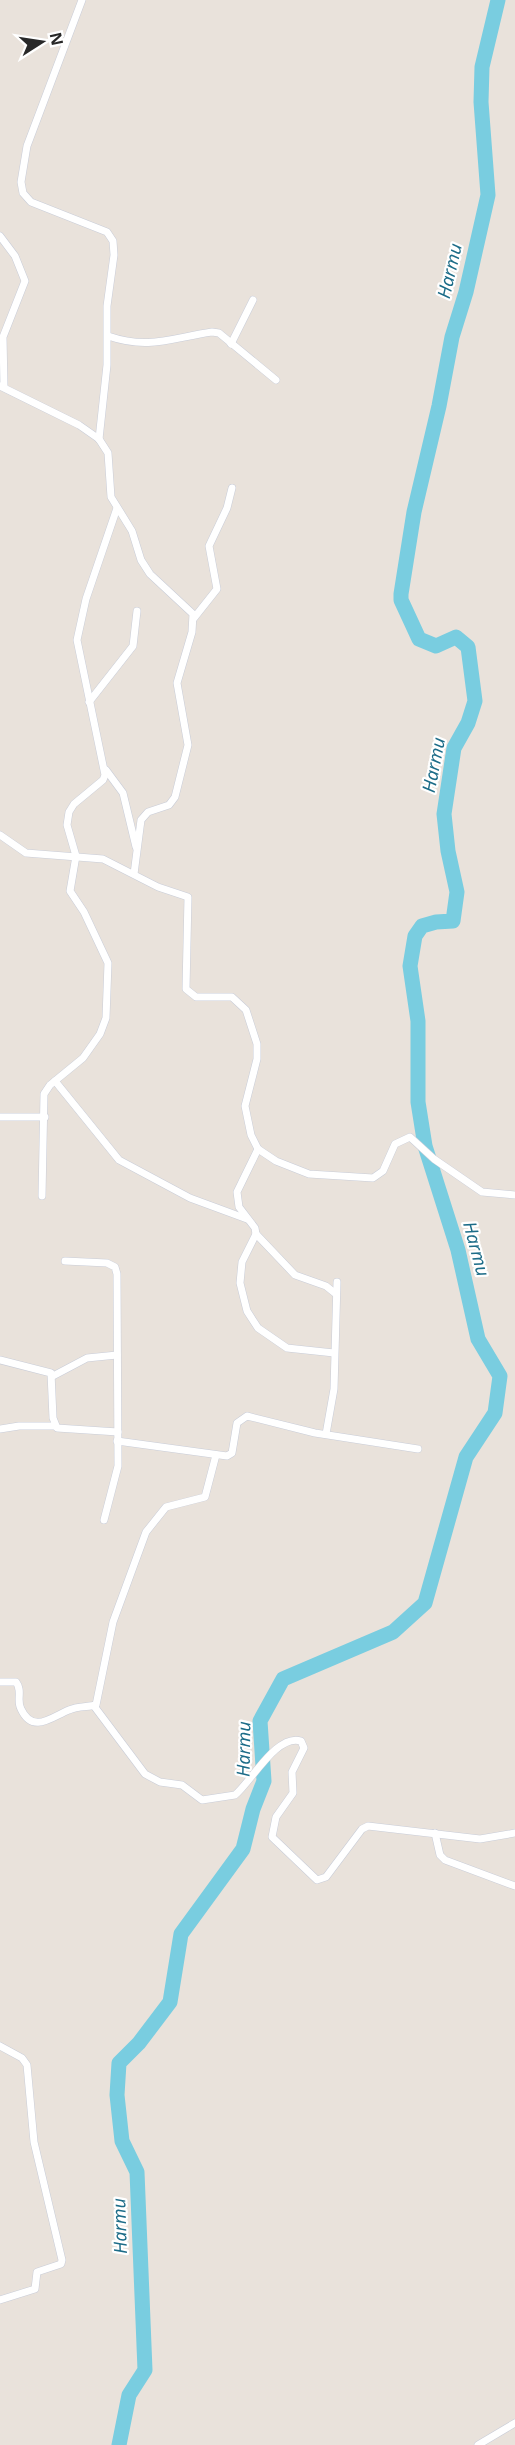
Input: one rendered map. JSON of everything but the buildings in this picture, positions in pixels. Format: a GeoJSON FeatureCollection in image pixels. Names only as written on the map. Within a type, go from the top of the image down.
{"type":"FeatureCollection","features":[{"type":"Feature","properties":{"kind":"street"},"geometry":{"type":"LineString","coordinates":[[82,0],[30,134],[21,182],[23,193],[31,202],[107,232],[111,237],[114,255],[107,306],[108,336],[99,439]]}},
{"type":"Feature","properties":{"kind":"street"},"geometry":{"type":"LineString","coordinates":[[0,236],[19,263],[25,280],[3,337],[2,386],[79,425],[99,439],[108,453],[109,488],[117,508],[132,531],[141,560],[150,574],[184,604],[194,618]]}},
{"type":"Feature","properties":{"kind":"street"},"geometry":{"type":"LineString","coordinates":[[231,344],[253,300]]}},
{"type":"Feature","properties":{"kind":"street"},"geometry":{"type":"LineString","coordinates":[[108,336],[129,343],[147,344],[212,332],[222,335],[276,380]]}},
{"type":"Feature","properties":{"kind":"street"},"geometry":{"type":"LineString","coordinates":[[134,874],[141,820],[148,812],[169,805],[175,797],[188,745],[177,683],[194,618],[217,589],[209,546],[227,508],[232,488]]}},
{"type":"Feature","properties":{"kind":"street"},"geometry":{"type":"LineString","coordinates":[[117,508],[86,599],[78,634],[89,702],[106,770],[123,793],[138,852]]}},
{"type":"Feature","properties":{"kind":"street"},"geometry":{"type":"LineString","coordinates":[[89,702],[122,663],[133,646],[137,611]]}},
{"type":"Feature","properties":{"kind":"street"},"geometry":{"type":"LineString","coordinates":[[42,1196],[44,1094],[55,1081],[71,1070],[93,1045],[100,1034],[107,1012],[108,963],[69,888],[76,856],[67,825],[69,812],[85,792],[103,780],[106,770]]}},
{"type":"Feature","properties":{"kind":"street"},"geometry":{"type":"LineString","coordinates":[[0,835],[26,853],[103,859],[158,887],[186,896],[189,900],[185,981],[189,994],[196,997],[232,997],[242,1004],[256,1037],[257,1059],[245,1106],[251,1136],[258,1149],[276,1161],[309,1174],[373,1178],[382,1171],[395,1144],[410,1137],[434,1159],[482,1192],[515,1195]]}},
{"type":"Feature","properties":{"kind":"street"},"geometry":{"type":"LineString","coordinates":[[55,1081],[119,1160],[190,1198],[247,1219]]}},
{"type":"Feature","properties":{"kind":"street"},"geometry":{"type":"LineString","coordinates":[[0,1117],[45,1117]]}},
{"type":"Feature","properties":{"kind":"street"},"geometry":{"type":"LineString","coordinates":[[258,1149],[237,1188],[239,1207],[253,1225],[256,1234],[295,1275],[326,1286],[336,1294]]}},
{"type":"Feature","properties":{"kind":"street"},"geometry":{"type":"LineString","coordinates":[[256,1234],[245,1253],[240,1284],[247,1311],[255,1325],[287,1348],[334,1353]]}},
{"type":"Feature","properties":{"kind":"street"},"geometry":{"type":"LineString","coordinates":[[65,1262],[107,1263],[115,1267],[118,1466],[104,1520]]}},
{"type":"Feature","properties":{"kind":"street"},"geometry":{"type":"LineString","coordinates":[[326,1434],[334,1389],[337,1282]]}},
{"type":"Feature","properties":{"kind":"street"},"geometry":{"type":"LineString","coordinates":[[53,1376],[87,1358],[117,1355]]}},
{"type":"Feature","properties":{"kind":"street"},"geometry":{"type":"LineString","coordinates":[[0,1360],[46,1371],[53,1376]]}},
{"type":"Feature","properties":{"kind":"street"},"geometry":{"type":"LineString","coordinates":[[53,1376],[55,1426]]}},
{"type":"Feature","properties":{"kind":"street"},"geometry":{"type":"LineString","coordinates":[[117,1441],[226,1456],[232,1453],[237,1423],[247,1416],[326,1434],[418,1449]]}},
{"type":"Feature","properties":{"kind":"street"},"geometry":{"type":"LineString","coordinates":[[0,1429],[19,1426],[55,1426],[63,1430],[118,1432]]}},
{"type":"Feature","properties":{"kind":"street"},"geometry":{"type":"LineString","coordinates":[[94,1706],[99,1696],[113,1622],[146,1532],[166,1507],[205,1497],[216,1455]]}},
{"type":"Feature","properties":{"kind":"street"},"geometry":{"type":"LineString","coordinates":[[0,1682],[16,1682],[20,1688],[19,1706],[24,1714],[41,1722],[55,1719],[69,1710],[94,1706]]}},
{"type":"Feature","properties":{"kind":"street"},"geometry":{"type":"LineString","coordinates":[[94,1706],[145,1774],[160,1782],[182,1785],[198,1799],[232,1797],[268,1756],[294,1740],[304,1744],[292,1772],[292,1793],[276,1817],[272,1837],[314,1879],[322,1880],[326,1877],[365,1827],[382,1826],[480,1839],[515,1833]]}},
{"type":"Feature","properties":{"kind":"street"},"geometry":{"type":"LineString","coordinates":[[435,1833],[440,1855],[445,1860],[515,1886]]}},
{"type":"Feature","properties":{"kind":"street"},"geometry":{"type":"LineString","coordinates":[[0,2046],[22,2058],[27,2065],[34,2142],[62,2258],[61,2264],[36,2273],[35,2289],[1,2298]]}},
{"type":"Feature","properties":{"kind":"street"},"geometry":{"type":"LineString","coordinates":[[478,2445],[515,2423]]}},
{"type":"Feature","properties":{"kind":"waterway","name":"Harmu"},"geometry":{"type":"LineString","coordinates":[[119,2445],[129,2395],[145,2370],[137,2172],[122,2141],[117,2095],[119,2063],[139,2043],[170,2002],[181,1934],[243,1849],[253,1809],[264,1781],[260,1721],[283,1679],[393,1632],[425,1603],[466,1457],[495,1413],[500,1376],[478,1339],[458,1250],[425,1146],[418,1102],[418,1021],[410,966],[415,936],[422,926],[453,921],[457,892],[448,851],[444,814],[454,748],[468,723],[475,701],[468,647],[456,637],[436,646],[419,639],[401,600],[401,594],[414,512],[439,406],[452,337],[466,292],[488,195],[481,102],[482,67],[498,0]]}}]}
